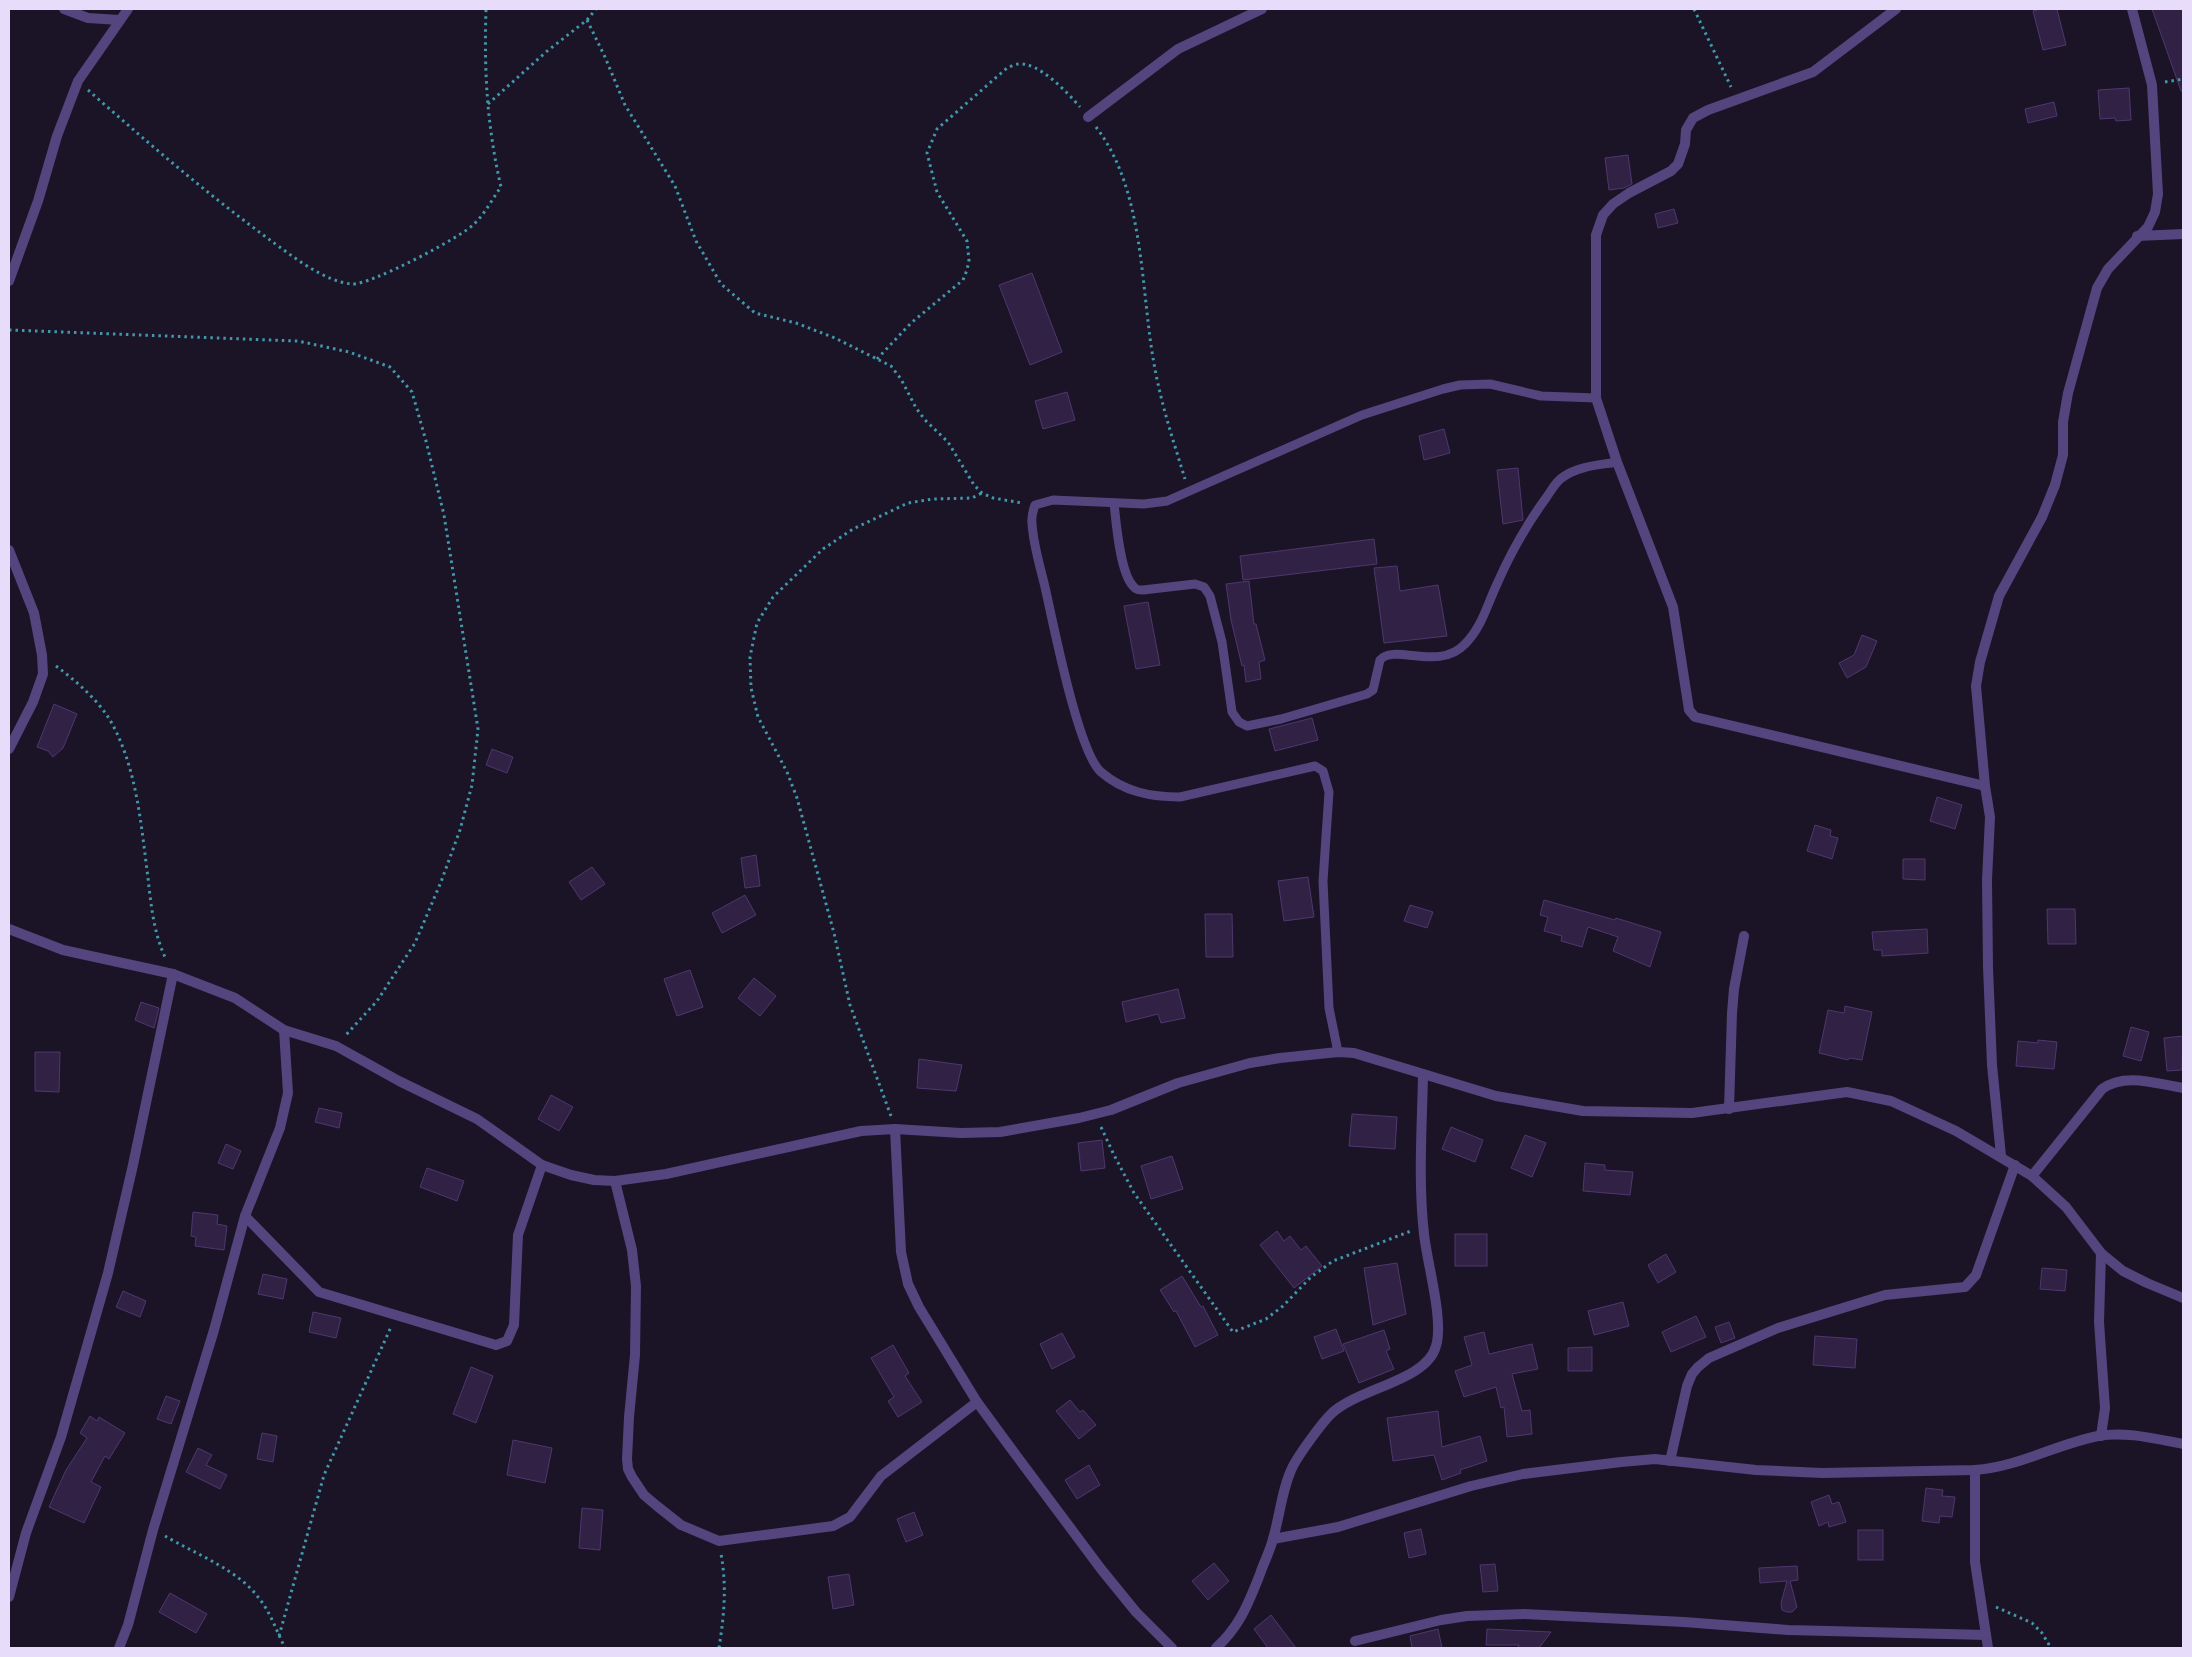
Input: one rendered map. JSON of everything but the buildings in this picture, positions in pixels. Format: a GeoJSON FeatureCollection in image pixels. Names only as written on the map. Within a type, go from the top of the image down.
{"type":"FeatureCollection","features":[{"type":"Feature","properties":{"kind":"street"},"geometry":{"type":"LineString","coordinates":[[64,9],[88,18],[120,20]]}},
{"type":"Feature","properties":{"kind":"street"},"geometry":{"type":"LineString","coordinates":[[9,282],[38,201],[57,136],[78,82],[128,9]]}},
{"type":"Feature","properties":{"kind":"street"},"geometry":{"type":"LineString","coordinates":[[1088,117],[1178,49],[1262,9]]}},
{"type":"Feature","properties":{"kind":"street"},"geometry":{"type":"LineString","coordinates":[[1896,9],[1813,72],[1693,118],[1686,130],[1685,144],[1678,164],[1671,171],[1613,204],[1603,215],[1596,235],[1596,398],[1673,607],[1688,707],[1694,717],[1985,786]]}},
{"type":"Feature","properties":{"kind":"street"},"geometry":{"type":"LineString","coordinates":[[2000,1156],[1992,1065],[1988,966],[1987,880],[1990,817],[1985,786],[1976,686],[1980,662],[1987,645],[1999,596],[2042,517],[2055,485],[2063,455],[2062,422],[2068,393],[2096,288],[2108,269],[2137,236],[2148,227],[2155,212],[2158,194],[2152,85],[2132,9]]}},
{"type":"Feature","properties":{"kind":"street"},"geometry":{"type":"LineString","coordinates":[[2137,236],[2183,234]]}},
{"type":"Feature","properties":{"kind":"street"},"geometry":{"type":"LineString","coordinates":[[9,550],[34,613],[42,655],[43,674],[33,702],[14,732],[9,749]]}},
{"type":"Feature","properties":{"kind":"street"},"geometry":{"type":"LineString","coordinates":[[9,929],[62,950],[174,974],[235,998],[284,1030],[336,1046],[399,1081],[477,1119],[542,1164],[571,1175],[594,1180],[614,1181],[666,1174],[724,1163],[861,1131],[895,1129],[1000,1132],[1111,1110],[1178,1083],[1250,1063],[1280,1058],[1354,1052],[1423,1075],[1496,1096],[1583,1111],[1692,1113],[1846,1092],[1891,1101],[1914,1110],[2000,1156],[2032,1176],[2066,1207],[2101,1253],[2135,1278],[2183,1298]]}},
{"type":"Feature","properties":{"kind":"street"},"geometry":{"type":"LineString","coordinates":[[1729,1109],[1732,1013],[1744,936]]}},
{"type":"Feature","properties":{"kind":"street"},"geometry":{"type":"LineString","coordinates":[[9,1597],[26,1533],[61,1437],[108,1273],[136,1156],[174,974]]}},
{"type":"Feature","properties":{"kind":"street"},"geometry":{"type":"LineString","coordinates":[[119,1648],[128,1625],[153,1530],[214,1330],[245,1216],[280,1128],[288,1093],[284,1030]]}},
{"type":"Feature","properties":{"kind":"street"},"geometry":{"type":"LineString","coordinates":[[1216,1648],[1240,1620],[1273,1540],[1287,1482],[1294,1465],[1330,1415],[1356,1397],[1411,1374],[1428,1363],[1438,1341],[1438,1329],[1423,1226],[1420,1185],[1423,1075]]}},
{"type":"Feature","properties":{"kind":"street"},"geometry":{"type":"LineString","coordinates":[[2032,1176],[2102,1089],[2109,1083],[2129,1080],[2183,1088]]}},
{"type":"Feature","properties":{"kind":"street"},"geometry":{"type":"LineString","coordinates":[[895,1129],[901,1252],[908,1284],[919,1307],[977,1402],[1101,1569],[1136,1612],[1172,1648]]}},
{"type":"Feature","properties":{"kind":"street"},"geometry":{"type":"LineString","coordinates":[[245,1216],[319,1292],[496,1345],[507,1340],[514,1325],[518,1235],[542,1164]]}},
{"type":"Feature","properties":{"kind":"street"},"geometry":{"type":"LineString","coordinates":[[1670,1460],[1690,1380],[1698,1367],[1709,1358],[1778,1328],[1885,1295],[1965,1287],[1976,1275],[2015,1165]]}},
{"type":"Feature","properties":{"kind":"street"},"geometry":{"type":"LineString","coordinates":[[614,1181],[632,1250],[636,1286],[635,1355],[629,1417],[628,1469],[644,1494],[681,1525],[719,1541],[834,1526],[844,1521],[857,1509],[880,1476],[977,1402]]}},
{"type":"Feature","properties":{"kind":"street"},"geometry":{"type":"LineString","coordinates":[[2101,1253],[2099,1322],[2105,1408],[2101,1436]]}},
{"type":"Feature","properties":{"kind":"street"},"geometry":{"type":"LineString","coordinates":[[1273,1540],[1338,1527],[1471,1486],[1523,1474],[1621,1462],[1655,1459],[1756,1470],[1822,1473],[1975,1470],[1998,1467],[2101,1436],[2140,1436],[2183,1444]]}},
{"type":"Feature","properties":{"kind":"street"},"geometry":{"type":"LineString","coordinates":[[1975,1470],[1975,1562],[1988,1648]]}},
{"type":"Feature","properties":{"kind":"street"},"geometry":{"type":"LineString","coordinates":[[1355,1641],[1441,1620],[1467,1616],[1524,1614],[1684,1622],[1788,1630],[1986,1635]]}},
{"type":"Feature","properties":{"kind":"lane"},"geometry":{"type":"LineString","coordinates":[[1338,1052],[1328,1008],[1323,891],[1329,792],[1326,776],[1323,771],[1315,766],[1180,797],[1157,797],[1139,794],[1124,788],[1100,772],[1084,740],[1060,656],[1032,524],[1032,512],[1036,505],[1053,500],[1144,504],[1167,501],[1362,415],[1460,385],[1490,384],[1541,396],[1596,398]]}},
{"type":"Feature","properties":{"kind":"lane"},"geometry":{"type":"LineString","coordinates":[[1114,503],[1119,543],[1124,566],[1131,585],[1136,589],[1143,590],[1195,584],[1204,586],[1210,596],[1222,642],[1232,712],[1239,722],[1247,726],[1312,711],[1367,694],[1372,690],[1380,660],[1387,655],[1431,658],[1448,656],[1464,646],[1487,610],[1500,578],[1535,514],[1561,477],[1578,469],[1618,462]]}},
{"type":"Feature","properties":{"kind":"path"},"geometry":{"type":"LineString","coordinates":[[78,82],[179,170],[249,225],[289,254],[335,281],[355,285],[376,278],[450,240],[474,225],[501,188],[491,144],[484,66],[486,9]]}},
{"type":"Feature","properties":{"kind":"path"},"geometry":{"type":"LineString","coordinates":[[488,104],[546,52],[587,20],[596,9]]}},
{"type":"Feature","properties":{"kind":"path"},"geometry":{"type":"LineString","coordinates":[[1694,9],[1700,18],[1737,100]]}},
{"type":"Feature","properties":{"kind":"path"},"geometry":{"type":"LineString","coordinates":[[587,20],[625,106],[675,186],[696,241],[721,284],[756,313],[820,332],[891,366],[901,379],[916,408],[925,420],[948,442],[974,485],[982,493],[993,498],[1036,505]]}},
{"type":"Feature","properties":{"kind":"path"},"geometry":{"type":"LineString","coordinates":[[877,358],[911,322],[963,280],[967,270],[967,241],[937,192],[928,153],[932,138],[938,129],[1007,68],[1020,63],[1034,67],[1063,88],[1088,117],[1104,138],[1121,172],[1133,213],[1155,370],[1170,432],[1189,492]]}},
{"type":"Feature","properties":{"kind":"path"},"geometry":{"type":"LineString","coordinates":[[9,330],[298,341],[349,352],[390,367],[412,392],[444,515],[459,598],[478,729],[472,786],[454,847],[415,943],[377,1001],[336,1046]]}},
{"type":"Feature","properties":{"kind":"path"},"geometry":{"type":"LineString","coordinates":[[895,1129],[850,1005],[834,933],[797,798],[788,772],[758,717],[751,688],[750,657],[757,623],[773,597],[823,550],[853,529],[908,502],[972,498],[982,493]]}},
{"type":"Feature","properties":{"kind":"path"},"geometry":{"type":"LineString","coordinates":[[42,655],[72,678],[92,698],[109,718],[124,747],[136,795],[152,908],[162,951],[174,974]]}},
{"type":"Feature","properties":{"kind":"path"},"geometry":{"type":"LineString","coordinates":[[1096,1114],[1114,1155],[1134,1193],[1233,1332],[1266,1318],[1283,1306],[1311,1277],[1333,1261],[1423,1226]]}},
{"type":"Feature","properties":{"kind":"path"},"geometry":{"type":"LineString","coordinates":[[279,1636],[324,1474],[367,1384],[396,1316]]}},
{"type":"Feature","properties":{"kind":"path"},"geometry":{"type":"LineString","coordinates":[[153,1530],[214,1563],[246,1585],[260,1599],[285,1648]]}},
{"type":"Feature","properties":{"kind":"path"},"geometry":{"type":"LineString","coordinates":[[719,1541],[725,1578],[724,1610],[719,1648]]}},
{"type":"Feature","properties":{"kind":"path"},"geometry":{"type":"LineString","coordinates":[[1981,1601],[2032,1622],[2042,1633],[2050,1648]]}}]}
